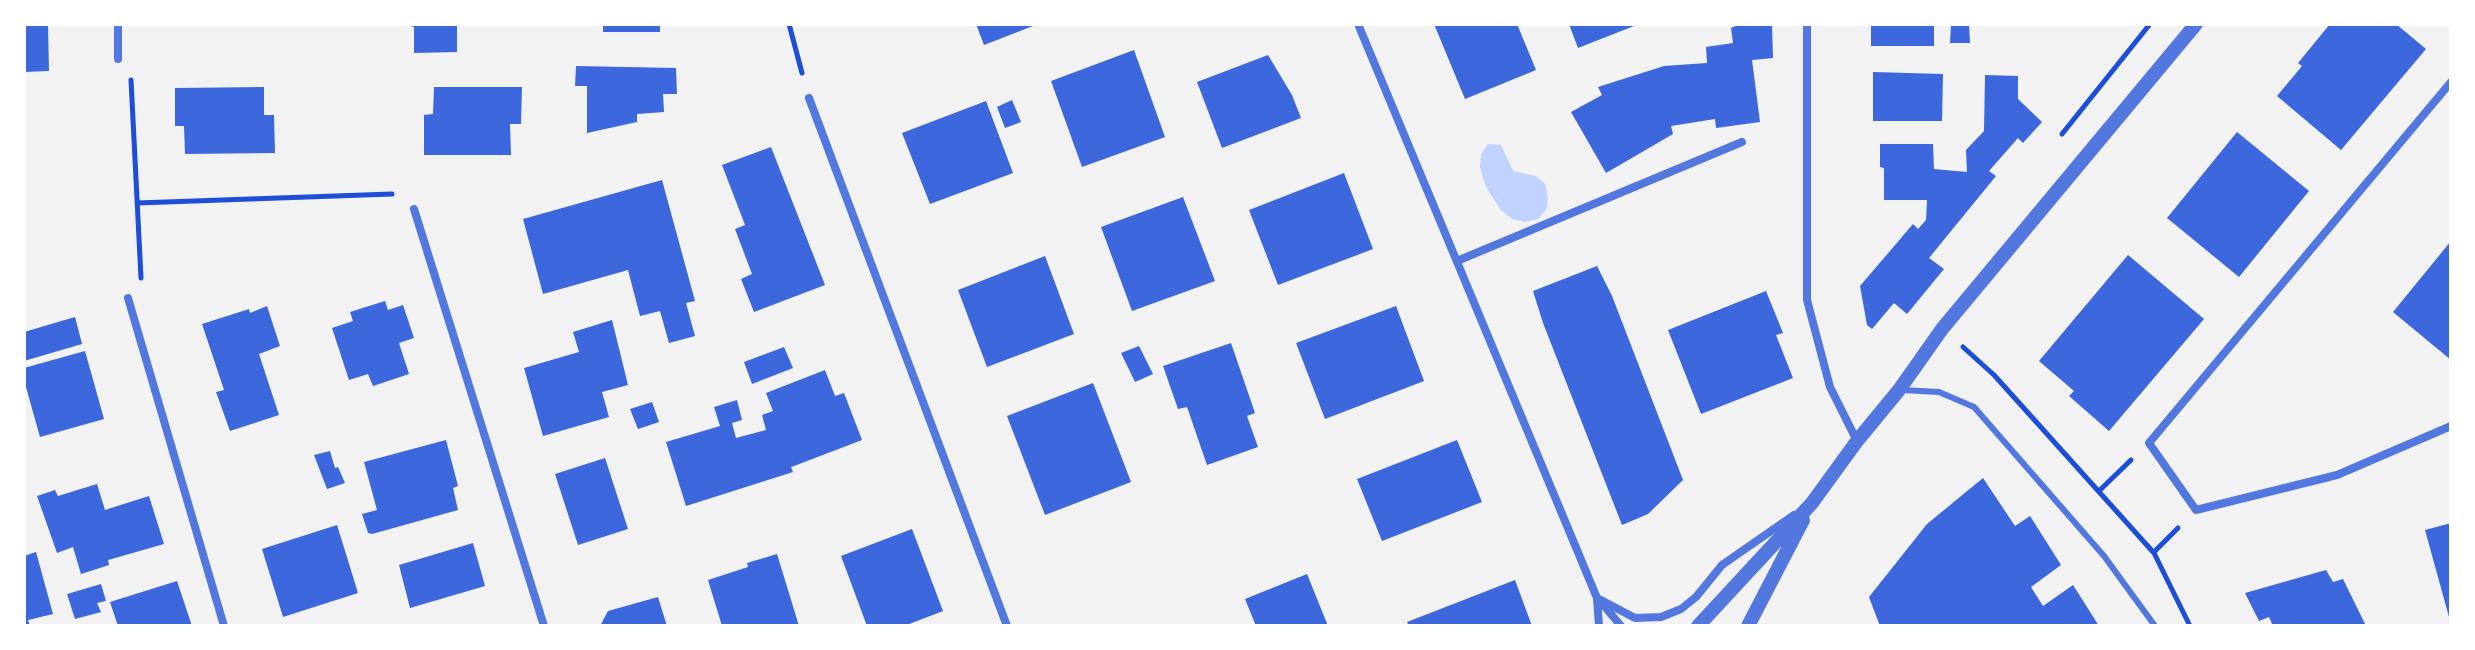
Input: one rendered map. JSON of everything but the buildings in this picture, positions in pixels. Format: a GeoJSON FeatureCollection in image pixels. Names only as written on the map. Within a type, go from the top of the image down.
{"type":"FeatureCollection","features":[{"type":"Feature","properties":{"kind":"street"},"geometry":{"type":"LineString","coordinates":[[118,24],[118,59]]}},
{"type":"Feature","properties":{"kind":"street"},"geometry":{"type":"LineString","coordinates":[[1358,24],[1597,598],[1621,626]]}},
{"type":"Feature","properties":{"kind":"street"},"geometry":{"type":"LineString","coordinates":[[1807,24],[1807,300],[1830,387],[1857,441]]}},
{"type":"Feature","properties":{"kind":"street"},"geometry":{"type":"LineString","coordinates":[[1698,626],[1812,503],[1942,329],[2196,24]]}},
{"type":"Feature","properties":{"kind":"street"},"geometry":{"type":"LineString","coordinates":[[2451,82],[2149,443],[2196,510],[2337,475],[2451,426]]}},
{"type":"Feature","properties":{"kind":"street"},"geometry":{"type":"LineString","coordinates":[[809,98],[1007,626]]}},
{"type":"Feature","properties":{"kind":"street"},"geometry":{"type":"LineString","coordinates":[[1457,261],[1742,142]]}},
{"type":"Feature","properties":{"kind":"street"},"geometry":{"type":"LineString","coordinates":[[414,209],[544,626]]}},
{"type":"Feature","properties":{"kind":"street"},"geometry":{"type":"LineString","coordinates":[[128,298],[224,626]]}},
{"type":"Feature","properties":{"kind":"street"},"geometry":{"type":"LineString","coordinates":[[1597,598],[1635,618],[1661,617],[1681,609],[1696,597],[1722,565],[1812,503]]}},
{"type":"Feature","properties":{"kind":"street"},"geometry":{"type":"LineString","coordinates":[[1748,626],[1812,503]]}},
{"type":"Feature","properties":{"kind":"street"},"geometry":{"type":"LineString","coordinates":[[1597,598],[1599,626]]}},
{"type":"Feature","properties":{"kind":"lane"},"geometry":{"type":"LineString","coordinates":[[1899,390],[1939,392],[1974,407],[2104,556],[2155,626]]}},
{"type":"Feature","properties":{"kind":"path"},"geometry":{"type":"LineString","coordinates":[[789,24],[809,98]]}},
{"type":"Feature","properties":{"kind":"path"},"geometry":{"type":"LineString","coordinates":[[2060,136],[2150,24]]}},
{"type":"Feature","properties":{"kind":"path"},"geometry":{"type":"LineString","coordinates":[[118,59],[131,74],[141,282],[128,298]]}},
{"type":"Feature","properties":{"kind":"path"},"geometry":{"type":"LineString","coordinates":[[137,203],[407,193],[414,209]]}},
{"type":"Feature","properties":{"kind":"path"},"geometry":{"type":"LineString","coordinates":[[1942,329],[1994,375],[2154,553],[2190,626]]}},
{"type":"Feature","properties":{"kind":"path"},"geometry":{"type":"LineString","coordinates":[[2099,491],[2149,443]]}},
{"type":"Feature","properties":{"kind":"path"},"geometry":{"type":"LineString","coordinates":[[2154,553],[2196,510]]}},
{"type":"Feature","properties":{"kind":"water"},"geometry":{"type":"Polygon","coordinates":[[[1488,144],[1501,145],[1513,171],[1536,176],[1545,184],[1547,208],[1538,219],[1525,222],[1512,219],[1500,209],[1485,185],[1480,167],[1481,154],[1488,144]]]}}]}
